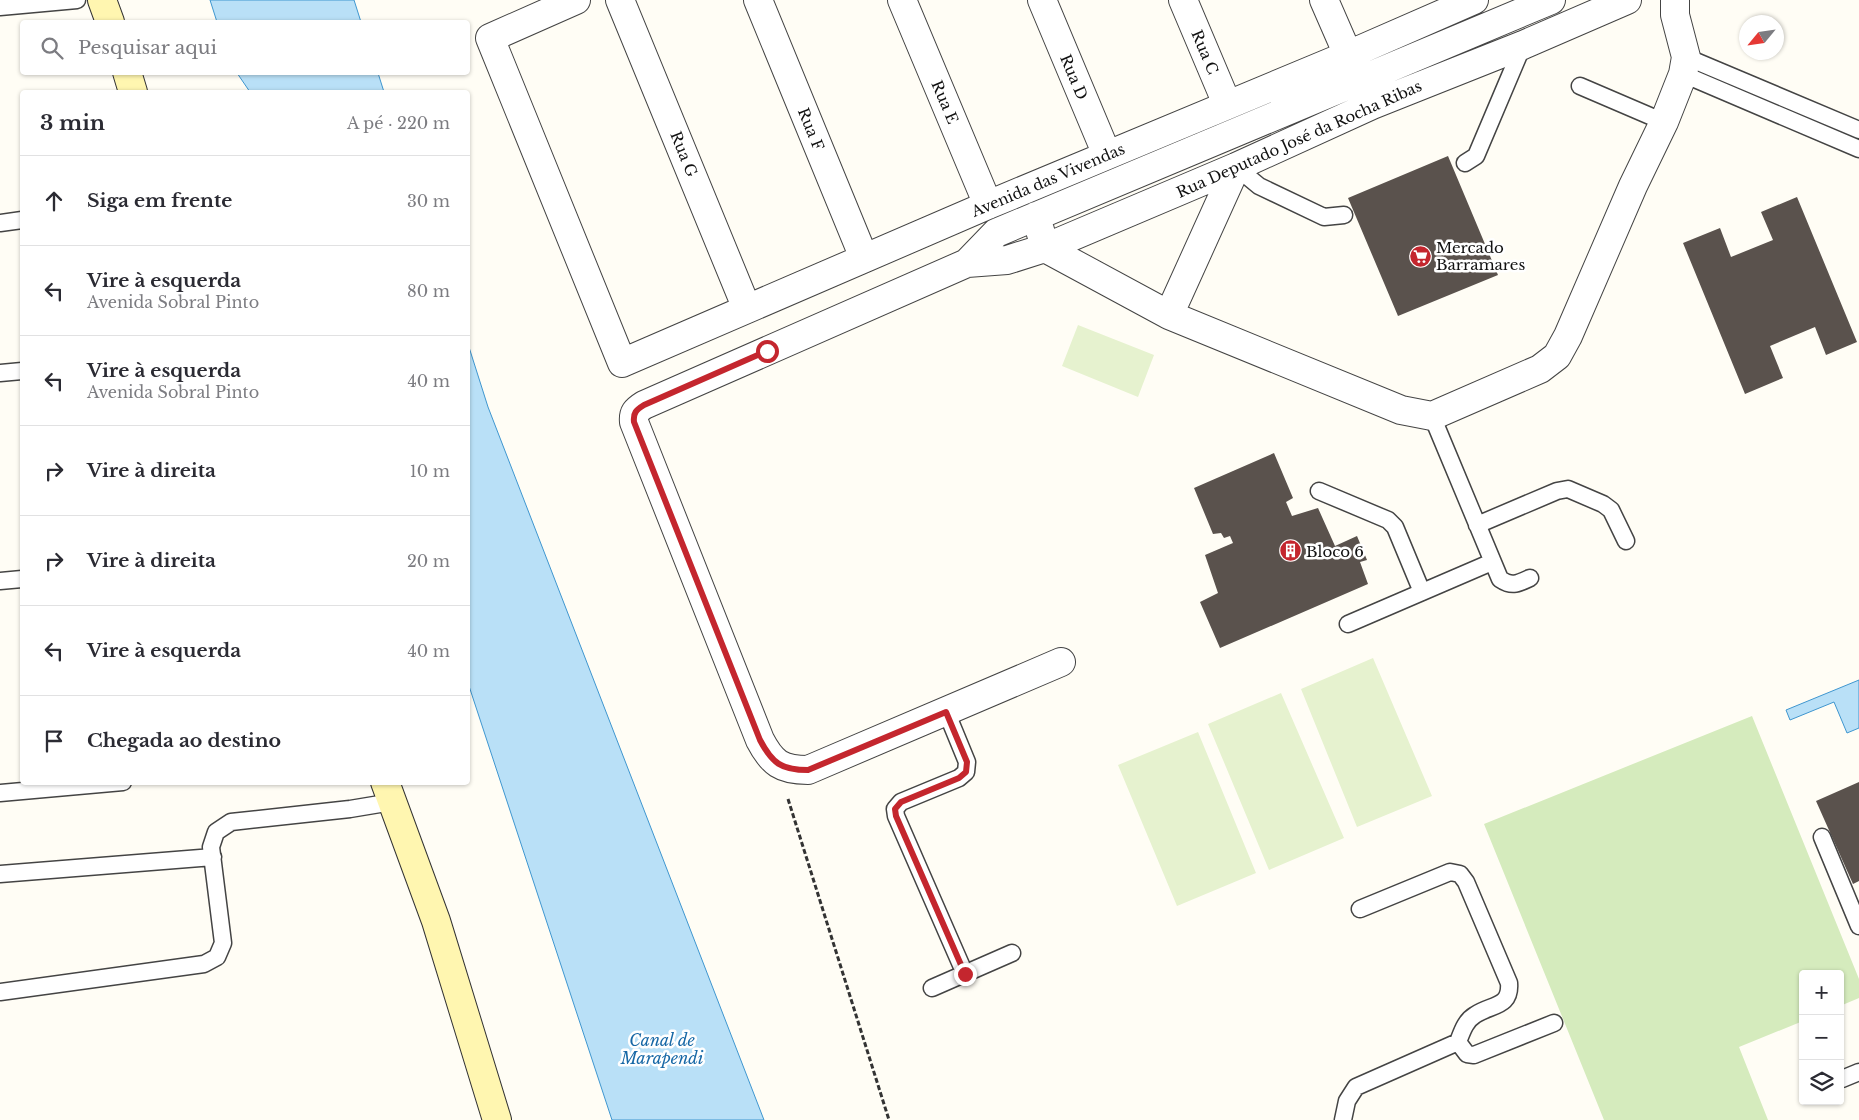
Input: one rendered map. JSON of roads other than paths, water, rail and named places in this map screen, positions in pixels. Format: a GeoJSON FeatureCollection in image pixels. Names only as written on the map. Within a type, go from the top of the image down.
{"type":"FeatureCollection","features":[{"type":"Feature","properties":{"kind":"street"},"geometry":{"type":"LineString","coordinates":[[102,0],[109,20]]}},
{"type":"Feature","properties":{"kind":"street","name":"Avenida das Vivendas"},"geometry":{"type":"LineString","coordinates":[[576,0],[490,38],[622,363],[988,205],[1348,55],[1471,1]]}},
{"type":"Feature","properties":{"kind":"street","name":"Rua G"},"geometry":{"type":"LineString","coordinates":[[620,0],[747,309]]}},
{"type":"Feature","properties":{"kind":"street","name":"Rua F"},"geometry":{"type":"LineString","coordinates":[[758,0],[864,258]]}},
{"type":"Feature","properties":{"kind":"street","name":"Rua E"},"geometry":{"type":"LineString","coordinates":[[902,0],[988,205]]}},
{"type":"Feature","properties":{"kind":"street","name":"Rua D"},"geometry":{"type":"LineString","coordinates":[[1042,0],[1107,155]]}},
{"type":"Feature","properties":{"kind":"street","name":"Rua C"},"geometry":{"type":"LineString","coordinates":[[1183,0],[1227,104]]}},
{"type":"Feature","properties":{"kind":"street"},"geometry":{"type":"LineString","coordinates":[[1324,0],[1348,55]]}},
{"type":"Feature","properties":{"kind":"street","name":"Rua Deputado José da Rocha Ribas"},"geometry":{"type":"LineString","coordinates":[[946,712],[808,770],[792,770],[777,764],[768,754],[760,740],[645,450],[633,416],[638,409],[967,262],[996,233],[1551,0]]}},
{"type":"Feature","properties":{"kind":"street"},"geometry":{"type":"LineString","coordinates":[[1036,216],[1045,248],[1169,315],[1400,410],[1432,416],[1540,369],[1556,356],[1568,336],[1633,186],[1664,122],[1684,66],[1675,15],[1675,0]]}},
{"type":"Feature","properties":{"kind":"street","name":"Rua Deputado José da Rocha Ribas"},"geometry":{"type":"LineString","coordinates":[[967,262],[1007,260],[1045,248],[1236,167],[1372,105],[1522,45],[1621,1]]}},
{"type":"Feature","properties":{"kind":"street"},"geometry":{"type":"LineString","coordinates":[[128,75],[132,90]]}},
{"type":"Feature","properties":{"kind":"street"},"geometry":{"type":"LineString","coordinates":[[1169,315],[1236,167]]}},
{"type":"Feature","properties":{"kind":"street"},"geometry":{"type":"LineString","coordinates":[[946,712],[1061,662]]}},
{"type":"Feature","properties":{"kind":"street"},"geometry":{"type":"LineString","coordinates":[[388,792],[436,921],[497,1120]]}},
{"type":"Feature","properties":{"kind":"lane"},"geometry":{"type":"LineString","coordinates":[[0,7],[77,0]]}},
{"type":"Feature","properties":{"kind":"lane"},"geometry":{"type":"LineString","coordinates":[[1465,163],[1476,156],[1522,45]]}},
{"type":"Feature","properties":{"kind":"lane"},"geometry":{"type":"LineString","coordinates":[[1684,66],[1859,130]]}},
{"type":"Feature","properties":{"kind":"lane"},"geometry":{"type":"LineString","coordinates":[[1684,66],[1859,149]]}},
{"type":"Feature","properties":{"kind":"lane"},"geometry":{"type":"LineString","coordinates":[[1580,86],[1664,122]]}},
{"type":"Feature","properties":{"kind":"lane"},"geometry":{"type":"LineString","coordinates":[[1236,167],[1260,186],[1324,217],[1344,215]]}},
{"type":"Feature","properties":{"kind":"lane"},"geometry":{"type":"LineString","coordinates":[[0,222],[20,220]]}},
{"type":"Feature","properties":{"kind":"lane"},"geometry":{"type":"LineString","coordinates":[[0,373],[20,371]]}},
{"type":"Feature","properties":{"kind":"lane"},"geometry":{"type":"LineString","coordinates":[[1432,416],[1500,579],[1507,584],[1514,585],[1530,578]]}},
{"type":"Feature","properties":{"kind":"lane"},"geometry":{"type":"LineString","coordinates":[[1477,525],[1557,491],[1568,489],[1603,504],[1610,510],[1626,541]]}},
{"type":"Feature","properties":{"kind":"lane"},"geometry":{"type":"LineString","coordinates":[[1319,491],[1388,520],[1395,527],[1422,592]]}},
{"type":"Feature","properties":{"kind":"lane"},"geometry":{"type":"LineString","coordinates":[[1348,624],[1492,562]]}},
{"type":"Feature","properties":{"kind":"lane"},"geometry":{"type":"LineString","coordinates":[[0,581],[20,579]]}},
{"type":"Feature","properties":{"kind":"lane"},"geometry":{"type":"LineString","coordinates":[[946,712],[967,762],[966,772],[959,778],[901,802],[895,809],[896,816],[965,974]]}},
{"type":"Feature","properties":{"kind":"lane"},"geometry":{"type":"LineString","coordinates":[[0,793],[30,786],[53,785]]}},
{"type":"Feature","properties":{"kind":"lane"},"geometry":{"type":"LineString","coordinates":[[0,992],[204,964],[217,957],[223,943],[211,847],[216,832],[232,822],[350,809],[388,792]]}},
{"type":"Feature","properties":{"kind":"lane"},"geometry":{"type":"LineString","coordinates":[[1822,837],[1859,926]]}},
{"type":"Feature","properties":{"kind":"lane"},"geometry":{"type":"LineString","coordinates":[[0,874],[213,857]]}},
{"type":"Feature","properties":{"kind":"lane"},"geometry":{"type":"LineString","coordinates":[[1343,1120],[1347,1101],[1356,1087],[1458,1042],[1467,1022],[1475,1014],[1506,1000],[1510,993],[1509,983],[1466,882],[1460,874],[1450,872],[1360,909]]}},
{"type":"Feature","properties":{"kind":"lane"},"geometry":{"type":"LineString","coordinates":[[932,988],[1012,953]]}},
{"type":"Feature","properties":{"kind":"lane"},"geometry":{"type":"LineString","coordinates":[[1458,1042],[1467,1054],[1474,1055],[1554,1023]]}},
{"type":"Feature","properties":{"kind":"lane"},"geometry":{"type":"LineString","coordinates":[[1844,1078],[1859,1072]]}},
{"type":"Feature","properties":{"kind":"water"},"geometry":{"type":"Polygon","coordinates":[[[210,0],[354,0],[360,20],[216,20],[210,0]]]}},
{"type":"Feature","properties":{"kind":"water"},"geometry":{"type":"Polygon","coordinates":[[[238,75],[379,75],[383,90],[249,90],[238,75]]]}},
{"type":"Feature","properties":{"kind":"water","name":"Canal de Marapendi"},"geometry":{"type":"Polygon","coordinates":[[[470,350],[488,407],[764,1120],[612,1120],[470,689],[470,350]]]}},
{"type":"Feature","properties":{"kind":"water"},"geometry":{"type":"Polygon","coordinates":[[[1859,680],[1859,728],[1847,733],[1834,702],[1790,720],[1786,710],[1859,680]]]}},
{"type":"Feature","properties":{"kind":"place","name":"Mercado Barramares"},"geometry":{"type":"Point","coordinates":[1420,256]}},
{"type":"Feature","properties":{"kind":"place","name":"Bloco 6"},"geometry":{"type":"Point","coordinates":[1290,551]}}]}
